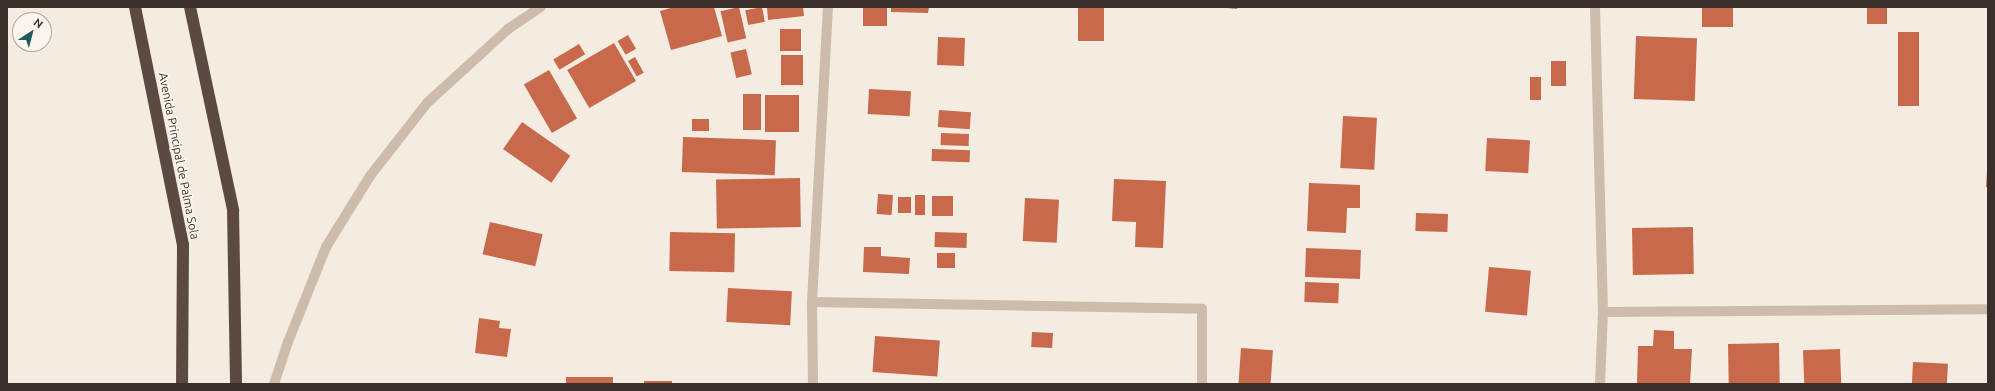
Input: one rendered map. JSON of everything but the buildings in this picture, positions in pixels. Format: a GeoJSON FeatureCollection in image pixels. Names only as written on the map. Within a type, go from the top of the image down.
{"type":"FeatureCollection","features":[{"type":"Feature","properties":{"kind":"highway","name":"Avenida Principal de Palma Sola"},"geometry":{"type":"LineString","coordinates":[[135,7],[183,245],[182,384]]}},
{"type":"Feature","properties":{"kind":"highway"},"geometry":{"type":"LineString","coordinates":[[190,7],[233,210],[236,384]]}},
{"type":"Feature","properties":{"kind":"street"},"geometry":{"type":"LineString","coordinates":[[274,384],[288,342],[326,247],[370,176],[427,103],[508,29],[541,7]]}},
{"type":"Feature","properties":{"kind":"street"},"geometry":{"type":"LineString","coordinates":[[813,384],[812,302],[828,7]]}},
{"type":"Feature","properties":{"kind":"street"},"geometry":{"type":"LineString","coordinates":[[1595,7],[1603,312],[1600,384]]}},
{"type":"Feature","properties":{"kind":"street"},"geometry":{"type":"LineString","coordinates":[[812,302],[1202,309],[1202,384]]}},
{"type":"Feature","properties":{"kind":"street"},"geometry":{"type":"LineString","coordinates":[[1603,312],[1988,309]]}}]}
